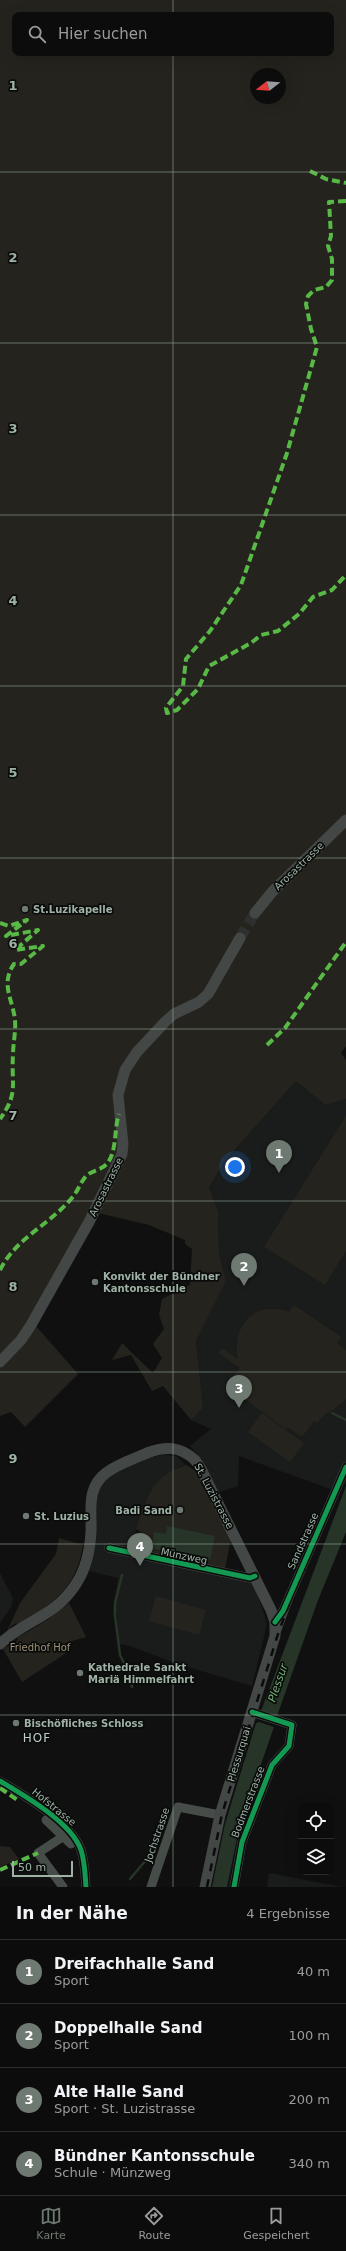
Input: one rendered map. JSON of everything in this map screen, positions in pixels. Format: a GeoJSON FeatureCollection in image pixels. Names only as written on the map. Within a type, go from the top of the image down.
{"type":"FeatureCollection","features":[{"type":"Feature","properties":{"kind":"main road","name":"Arosastrasse"},"geometry":{"type":"LineString","coordinates":[[255,913],[273,891],[346,820]]}},
{"type":"Feature","properties":{"kind":"main road","name":"Arosastrasse"},"geometry":{"type":"LineString","coordinates":[[0,1362],[21,1340],[31,1326],[89,1222],[120,1160],[123,1144],[118,1107],[118,1089],[128,1064],[165,1022],[174,1014],[199,1002],[208,994],[240,938]]}},
{"type":"Feature","properties":{"kind":"main road","name":"St. Luzistrasse"},"geometry":{"type":"LineString","coordinates":[[0,1644],[54,1609],[76,1584],[87,1558],[91,1535],[91,1495],[100,1478],[110,1470],[160,1449],[170,1448],[179,1450],[192,1457],[198,1464],[255,1576],[275,1622]]}},
{"type":"Feature","properties":{"kind":"main road","name":"Plessurquai"},"geometry":{"type":"LineString","coordinates":[[205,1887],[220,1814],[255,1713],[275,1636],[275,1622]]}},
{"type":"Feature","properties":{"kind":"street","name":"Sandstrasse"},"geometry":{"type":"LineString","coordinates":[[275,1622],[283,1611],[346,1467]]}},
{"type":"Feature","properties":{"kind":"street","name":"Münzweg"},"geometry":{"type":"LineString","coordinates":[[109,1548],[211,1571],[250,1578],[255,1576]]}},
{"type":"Feature","properties":{"kind":"street","name":"Bodmerstrasse"},"geometry":{"type":"LineString","coordinates":[[234,1887],[242,1843],[272,1765],[289,1746],[292,1725],[255,1713]]}},
{"type":"Feature","properties":{"kind":"street","name":"Hofstrasse"},"geometry":{"type":"LineString","coordinates":[[0,1781],[62,1825],[77,1842],[83,1859],[86,1887]]}},
{"type":"Feature","properties":{"kind":"street"},"geometry":{"type":"LineString","coordinates":[[19,1801],[64,1836],[83,1859]]}},
{"type":"Feature","properties":{"kind":"street","name":"Jochstrasse"},"geometry":{"type":"LineString","coordinates":[[151,1887],[178,1807],[220,1814]]}},
{"type":"Feature","properties":{"kind":"street"},"geometry":{"type":"LineString","coordinates":[[63,1887],[38,1853],[64,1836]]}},
{"type":"Feature","properties":{"kind":"shaded area"},"geometry":{"type":"Polygon","coordinates":[[[296,1081],[325,1105],[346,1099],[346,1463],[336,1491],[239,1456],[238,1486],[216,1493],[198,1455],[190,1446],[211,1429],[191,1420],[203,1408],[196,1341],[226,1281],[219,1253],[218,1211],[209,1187],[225,1161],[296,1081]]]}},
{"type":"Feature","properties":{"kind":"shaded area"},"geometry":{"type":"Polygon","coordinates":[[[163,1455],[176,1456],[186,1465],[178,1467],[136,1529],[133,1554],[253,1580],[267,1624],[252,1686],[178,1664],[130,1646],[119,1644],[117,1613],[113,1611],[118,1578],[89,1571],[96,1539],[97,1494],[102,1483],[114,1473],[152,1457],[163,1455]]]}},
{"type":"Feature","properties":{"kind":"shaded area"},"geometry":{"type":"Polygon","coordinates":[[[0,1573],[13,1598],[11,1607],[0,1623],[0,1573]]]}},
{"type":"Feature","properties":{"kind":"shaded area"},"geometry":{"type":"Polygon","coordinates":[[[269,1873],[342,1887],[267,1887],[269,1873]]]}},
{"type":"Feature","properties":{"kind":"green space"},"geometry":{"type":"Polygon","coordinates":[[[0,0],[346,0],[346,1046],[341,1053],[346,1060],[346,1099],[325,1105],[296,1081],[225,1161],[209,1187],[218,1211],[219,1253],[226,1281],[196,1341],[203,1408],[191,1420],[163,1386],[152,1391],[131,1355],[112,1360],[122,1343],[153,1373],[162,1358],[153,1344],[164,1329],[159,1315],[162,1299],[190,1285],[192,1249],[185,1244],[185,1240],[149,1225],[98,1213],[36,1326],[78,1374],[25,1427],[11,1412],[0,1416],[0,0]]]}},
{"type":"Feature","properties":{"kind":"green space"},"geometry":{"type":"Polygon","coordinates":[[[346,1116],[346,1251],[325,1285],[264,1247],[346,1116]]]}},
{"type":"Feature","properties":{"kind":"green space"},"geometry":{"type":"Polygon","coordinates":[[[294,1305],[341,1337],[337,1343],[346,1350],[346,1399],[317,1423],[314,1421],[302,1437],[288,1427],[286,1429],[227,1386],[240,1368],[219,1353],[222,1348],[238,1359],[238,1336],[242,1326],[248,1318],[256,1312],[266,1309],[277,1309],[289,1312],[294,1305]]]}},
{"type":"Feature","properties":{"kind":"green space"},"geometry":{"type":"Polygon","coordinates":[[[262,1413],[304,1443],[290,1462],[248,1432],[262,1413]]]}},
{"type":"Feature","properties":{"kind":"green space","name":"Badi Sand"},"geometry":{"type":"Polygon","coordinates":[[[186,1465],[196,1471],[231,1538],[225,1570],[145,1553],[143,1549],[139,1548],[142,1533],[136,1529],[143,1507],[152,1489],[158,1481],[166,1475],[175,1469],[186,1465]]]}},
{"type":"Feature","properties":{"kind":"green space"},"geometry":{"type":"Polygon","coordinates":[[[59,1538],[83,1545],[80,1560],[69,1584],[42,1610],[18,1626],[16,1623],[10,1627],[12,1630],[6,1633],[20,1603],[56,1554],[59,1538]]]}},
{"type":"Feature","properties":{"kind":"green space"},"geometry":{"type":"Polygon","coordinates":[[[156,1596],[206,1610],[199,1635],[149,1621],[156,1596]]]}},
{"type":"Feature","properties":{"kind":"green space","name":"Friedhof Hof"},"geometry":{"type":"Polygon","coordinates":[[[69,1603],[86,1637],[65,1643],[67,1651],[65,1654],[22,1682],[3,1649],[18,1640],[17,1638],[47,1620],[69,1603]]]}},
{"type":"Feature","properties":{"kind":"green space"},"geometry":{"type":"Polygon","coordinates":[[[0,1846],[10,1847],[19,1859],[0,1867],[0,1846]]]}},
{"type":"Feature","properties":{"kind":"water","name":"Plessur"},"geometry":{"type":"Polygon","coordinates":[[[346,1486],[346,1532],[318,1600],[277,1716],[261,1711],[346,1486]]]}},
{"type":"Feature","properties":{"kind":"water"},"geometry":{"type":"Polygon","coordinates":[[[167,1526],[215,1536],[210,1560],[151,1548],[154,1532],[166,1534],[167,1526]]]}},
{"type":"Feature","properties":{"kind":"water"},"geometry":{"type":"Polygon","coordinates":[[[259,1722],[274,1727],[240,1824],[227,1887],[212,1887],[225,1824],[256,1723],[259,1722]]]}},
{"type":"Feature","properties":{"kind":"waterway"},"geometry":{"type":"LineString","coordinates":[[332,1413],[346,1420]]}},
{"type":"Feature","properties":{"kind":"waterway"},"geometry":{"type":"LineString","coordinates":[[122,1575],[115,1603],[115,1615],[120,1655],[130,1675],[132,1687]]}},
{"type":"Feature","properties":{"kind":"waterway"},"geometry":{"type":"LineString","coordinates":[[130,1879],[146,1860]]}},
{"type":"Feature","properties":{"kind":"tunnel"},"geometry":{"type":"LineString","coordinates":[[240,938],[255,913]]}},
{"type":"Feature","properties":{"kind":"railway"},"geometry":{"type":"LineString","coordinates":[[207,1887],[222,1814],[278,1634],[296,1585],[346,1472]]}},
{"type":"Feature","properties":{"kind":"marked path"},"geometry":{"type":"LineString","coordinates":[[310,171],[326,179],[346,183]]}},
{"type":"Feature","properties":{"kind":"marked path"},"geometry":{"type":"LineString","coordinates":[[346,201],[329,202],[331,236],[328,246],[332,259],[332,280],[326,287],[314,290],[308,296],[306,304],[311,329],[317,347],[287,453],[241,585],[210,631],[186,659],[183,686],[166,708],[167,713],[177,710],[198,689],[209,666],[251,643],[261,635],[278,631],[299,614],[313,597],[332,590],[346,575]]}},
{"type":"Feature","properties":{"kind":"marked path"},"geometry":{"type":"LineString","coordinates":[[0,923],[9,926],[27,920],[6,936],[38,930],[15,950],[43,946],[21,964],[14,964],[8,978],[8,992],[15,1020],[13,1088],[10,1102],[0,1119]]}},
{"type":"Feature","properties":{"kind":"marked path"},"geometry":{"type":"LineString","coordinates":[[267,1045],[285,1028],[346,942]]}},
{"type":"Feature","properties":{"kind":"marked path"},"geometry":{"type":"LineString","coordinates":[[0,1270],[15,1249],[53,1217],[71,1199],[86,1176],[107,1164],[112,1156],[119,1114]]}},
{"type":"Feature","properties":{"kind":"marked path"},"geometry":{"type":"LineString","coordinates":[[0,1788],[19,1801]]}},
{"type":"Feature","properties":{"kind":"marked path"},"geometry":{"type":"LineString","coordinates":[[0,1870],[38,1853]]}},
{"type":"Feature","properties":{"kind":"cycle path"},"geometry":{"type":"LineString","coordinates":[[275,1622],[283,1611],[346,1467]]}},
{"type":"Feature","properties":{"kind":"cycle path"},"geometry":{"type":"LineString","coordinates":[[109,1548],[250,1578],[255,1576]]}},
{"type":"Feature","properties":{"kind":"cycle path"},"geometry":{"type":"LineString","coordinates":[[234,1887],[242,1842],[272,1765],[289,1746],[292,1725],[252,1712]]}},
{"type":"Feature","properties":{"kind":"cycle path"},"geometry":{"type":"LineString","coordinates":[[0,1781],[34,1802],[58,1820],[68,1830],[76,1840],[81,1850],[86,1887]]}},
{"type":"Feature","properties":{"kind":"place","name":"St.Luzikapelle"},"geometry":{"type":"Point","coordinates":[25,909]}},
{"type":"Feature","properties":{"kind":"place","name":"Dreifachhalle Sand"},"geometry":{"type":"Point","coordinates":[279,1173]}},
{"type":"Feature","properties":{"kind":"place","name":"Konvikt der Bündner Kantonsschule"},"geometry":{"type":"Point","coordinates":[95,1282]}},
{"type":"Feature","properties":{"kind":"place","name":"Doppelhalle Sand"},"geometry":{"type":"Point","coordinates":[244,1286]}},
{"type":"Feature","properties":{"kind":"place","name":"Alte Halle Sand"},"geometry":{"type":"Point","coordinates":[239,1408]}},
{"type":"Feature","properties":{"kind":"place","name":"Badi Sand"},"geometry":{"type":"Point","coordinates":[180,1510]}},
{"type":"Feature","properties":{"kind":"place","name":"St. Luzius"},"geometry":{"type":"Point","coordinates":[26,1516]}},
{"type":"Feature","properties":{"kind":"place","name":"Bündner Kantonsschule"},"geometry":{"type":"Point","coordinates":[140,1566]}},
{"type":"Feature","properties":{"kind":"place","name":"Kathedrale Sankt Mariä Himmelfahrt"},"geometry":{"type":"Point","coordinates":[80,1673]}},
{"type":"Feature","properties":{"kind":"place","name":"Bischöfliches Schloss"},"geometry":{"type":"Point","coordinates":[16,1723]}},
{"type":"Feature","properties":{"kind":"district","name":"HOF"},"geometry":{"type":"Point","coordinates":[37,1738]}}]}
